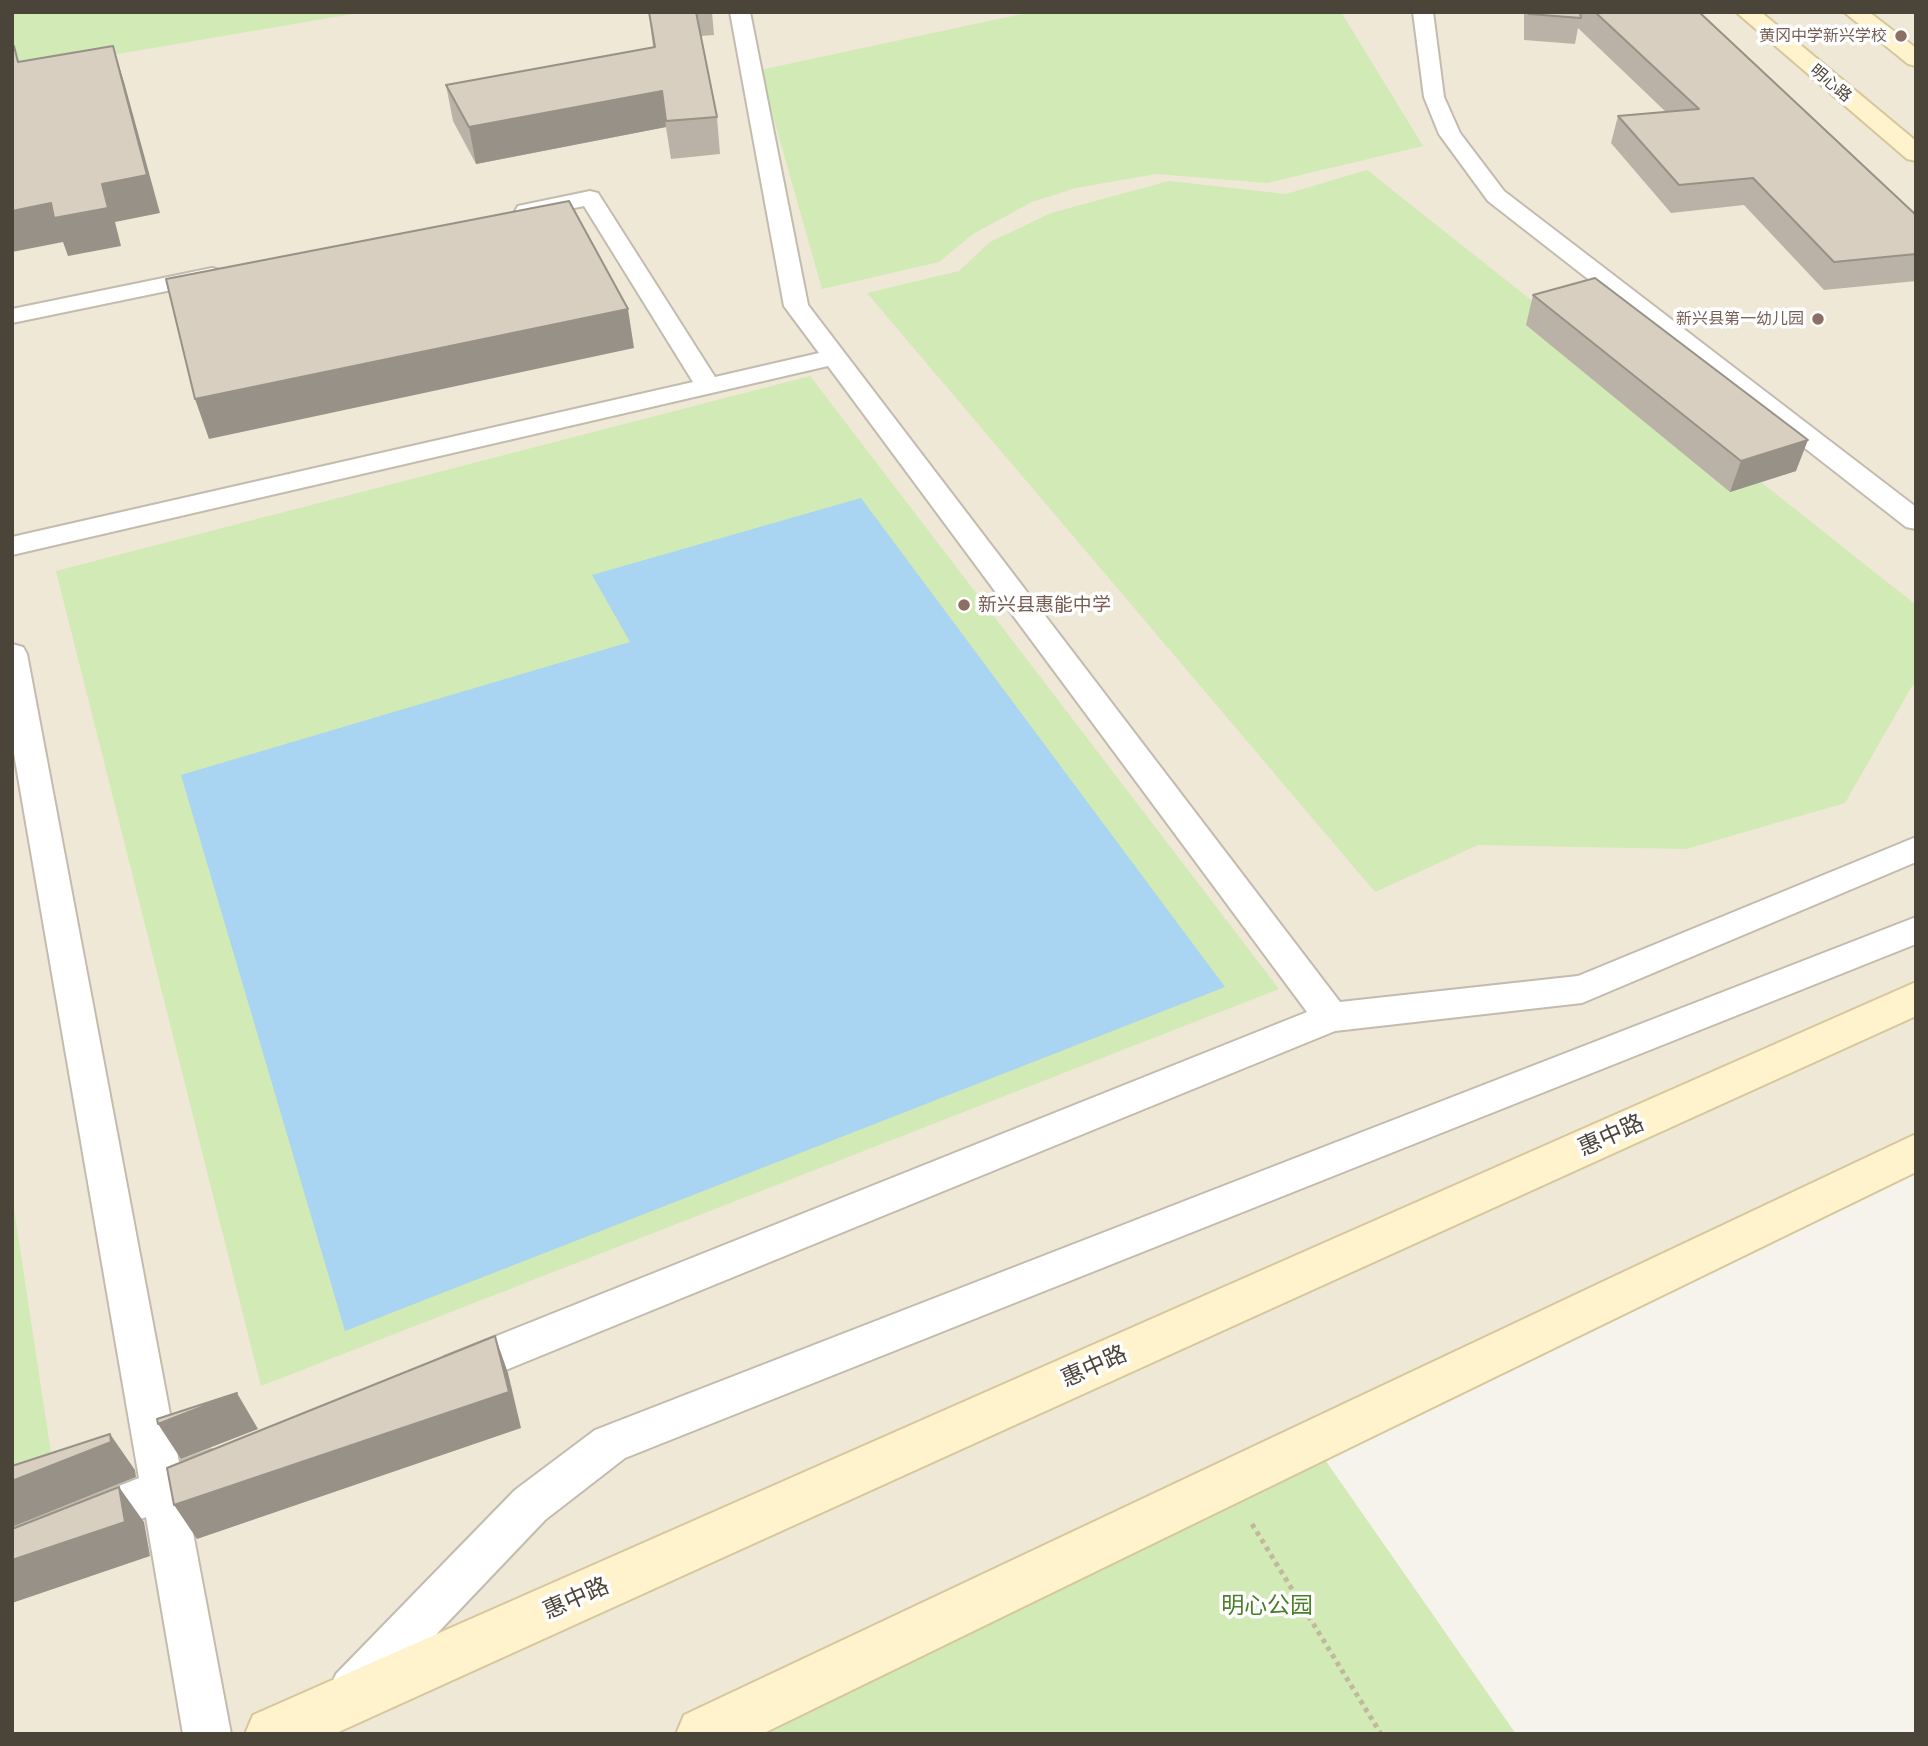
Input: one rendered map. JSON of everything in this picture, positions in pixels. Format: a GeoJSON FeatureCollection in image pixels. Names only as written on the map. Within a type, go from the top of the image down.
{"type":"FeatureCollection","features":[{"type":"Feature","properties":{"kind":"street","name":"明心路"},"geometry":{"type":"LineString","coordinates":[[1747,12],[1916,154]]}},
{"type":"Feature","properties":{"kind":"street"},"geometry":{"type":"LineString","coordinates":[[1856,12],[1916,59]]}},
{"type":"Feature","properties":{"kind":"street","name":"惠中路"},"geometry":{"type":"LineString","coordinates":[[272,1734],[1916,999]]}},
{"type":"Feature","properties":{"kind":"street"},"geometry":{"type":"LineString","coordinates":[[703,1734],[1916,1152]]}},
{"type":"Feature","properties":{"kind":"lane"},"geometry":{"type":"LineString","coordinates":[[740,12],[796,306],[1331,1017]]}},
{"type":"Feature","properties":{"kind":"lane"},"geometry":{"type":"LineString","coordinates":[[1423,12],[1434,97],[1451,134],[1496,196],[1916,522]]}},
{"type":"Feature","properties":{"kind":"lane"},"geometry":{"type":"LineString","coordinates":[[510,214],[590,198],[708,386]]}},
{"type":"Feature","properties":{"kind":"lane"},"geometry":{"type":"LineString","coordinates":[[12,316],[241,270]]}},
{"type":"Feature","properties":{"kind":"lane"},"geometry":{"type":"LineString","coordinates":[[12,546],[834,357]]}},
{"type":"Feature","properties":{"kind":"lane"},"geometry":{"type":"LineString","coordinates":[[12,654],[207,1734]]}},
{"type":"Feature","properties":{"kind":"lane"},"geometry":{"type":"LineString","coordinates":[[423,1385],[1331,1017],[1582,989],[1916,849]]}},
{"type":"Feature","properties":{"kind":"lane"},"geometry":{"type":"LineString","coordinates":[[338,1704],[530,1505],[610,1444],[1916,930]]}},
{"type":"Feature","properties":{"kind":"lane"},"geometry":{"type":"LineString","coordinates":[[12,1551],[241,1458]]}},
{"type":"Feature","properties":{"kind":"path"},"geometry":{"type":"LineString","coordinates":[[1226,1482],[1381,1734]]}},
{"type":"Feature","properties":{"kind":"shaded area","name":"新兴县惠能中学"},"geometry":{"type":"Polygon","coordinates":[[[12,12],[1916,12],[1916,1152],[703,1734],[12,1734],[12,12]]]}},
{"type":"Feature","properties":{"kind":"green space"},"geometry":{"type":"Polygon","coordinates":[[[12,12],[364,12],[12,72],[12,12]]]}},
{"type":"Feature","properties":{"kind":"green space"},"geometry":{"type":"Polygon","coordinates":[[[1031,12],[1341,12],[1423,146],[1267,183],[1156,174],[1076,188],[1032,202],[973,234],[939,262],[822,289],[760,70],[1031,12]]]}},
{"type":"Feature","properties":{"kind":"green space"},"geometry":{"type":"Polygon","coordinates":[[[1367,170],[1916,605],[1916,684],[1912,686],[1845,803],[1686,849],[1478,845],[1375,892],[867,293],[959,271],[990,242],[1051,213],[1169,181],[1286,194],[1367,170]]]}},
{"type":"Feature","properties":{"kind":"green space"},"geometry":{"type":"Polygon","coordinates":[[[810,376],[1279,989],[261,1386],[56,571],[810,376]]]}},
{"type":"Feature","properties":{"kind":"green space"},"geometry":{"type":"Polygon","coordinates":[[[12,1196],[51,1453],[12,1468],[12,1196]]]}},
{"type":"Feature","properties":{"kind":"green space","name":"明心公园"},"geometry":{"type":"Polygon","coordinates":[[[1312,1441],[1516,1734],[703,1734],[1312,1441]]]}},
{"type":"Feature","properties":{"kind":"water"},"geometry":{"type":"Polygon","coordinates":[[[861,498],[1225,987],[345,1331],[181,775],[630,642],[592,575],[861,498]]]}},
{"type":"Feature","properties":{"kind":"building"},"geometry":{"type":"Polygon","coordinates":[[[649,12],[696,12],[717,117],[666,121],[662,91],[469,127],[446,85],[655,47],[649,12]]]}},
{"type":"Feature","properties":{"kind":"building"},"geometry":{"type":"Polygon","coordinates":[[[1580,12],[1581,18],[1529,14],[1580,12]]]}},
{"type":"Feature","properties":{"kind":"building"},"geometry":{"type":"Polygon","coordinates":[[[1595,12],[1699,12],[1916,215],[1916,254],[1834,262],[1753,178],[1679,185],[1618,116],[1699,109],[1595,12]]]}},
{"type":"Feature","properties":{"kind":"building"},"geometry":{"type":"Polygon","coordinates":[[[14,46],[18,62],[113,46],[147,175],[102,184],[108,208],[54,218],[51,203],[12,211],[14,46]]]}},
{"type":"Feature","properties":{"kind":"building"},"geometry":{"type":"Polygon","coordinates":[[[569,201],[628,309],[195,399],[166,279],[569,201]]]}},
{"type":"Feature","properties":{"kind":"building"},"geometry":{"type":"Polygon","coordinates":[[[1595,278],[1808,440],[1741,461],[1533,295],[1595,278]]]}},
{"type":"Feature","properties":{"kind":"building"},"geometry":{"type":"Polygon","coordinates":[[[495,1336],[509,1392],[174,1505],[167,1468],[495,1336]]]}},
{"type":"Feature","properties":{"kind":"building"},"geometry":{"type":"Polygon","coordinates":[[[237,1393],[158,1424],[157,1419],[237,1393]]]}},
{"type":"Feature","properties":{"kind":"building"},"geometry":{"type":"Polygon","coordinates":[[[110,1434],[111,1442],[12,1481],[12,1466],[110,1434]]]}},
{"type":"Feature","properties":{"kind":"building"},"geometry":{"type":"Polygon","coordinates":[[[119,1487],[125,1522],[12,1560],[12,1529],[119,1487]]]}},
{"type":"Feature","properties":{"kind":"place","name":"黄冈中学新兴学校"},"geometry":{"type":"Point","coordinates":[1901,36]}},
{"type":"Feature","properties":{"kind":"place","name":"新兴县第一幼儿园"},"geometry":{"type":"Point","coordinates":[1818,319]}},
{"type":"Feature","properties":{"kind":"place","name":"新兴县惠能中学"},"geometry":{"type":"Point","coordinates":[964,605]}}]}
